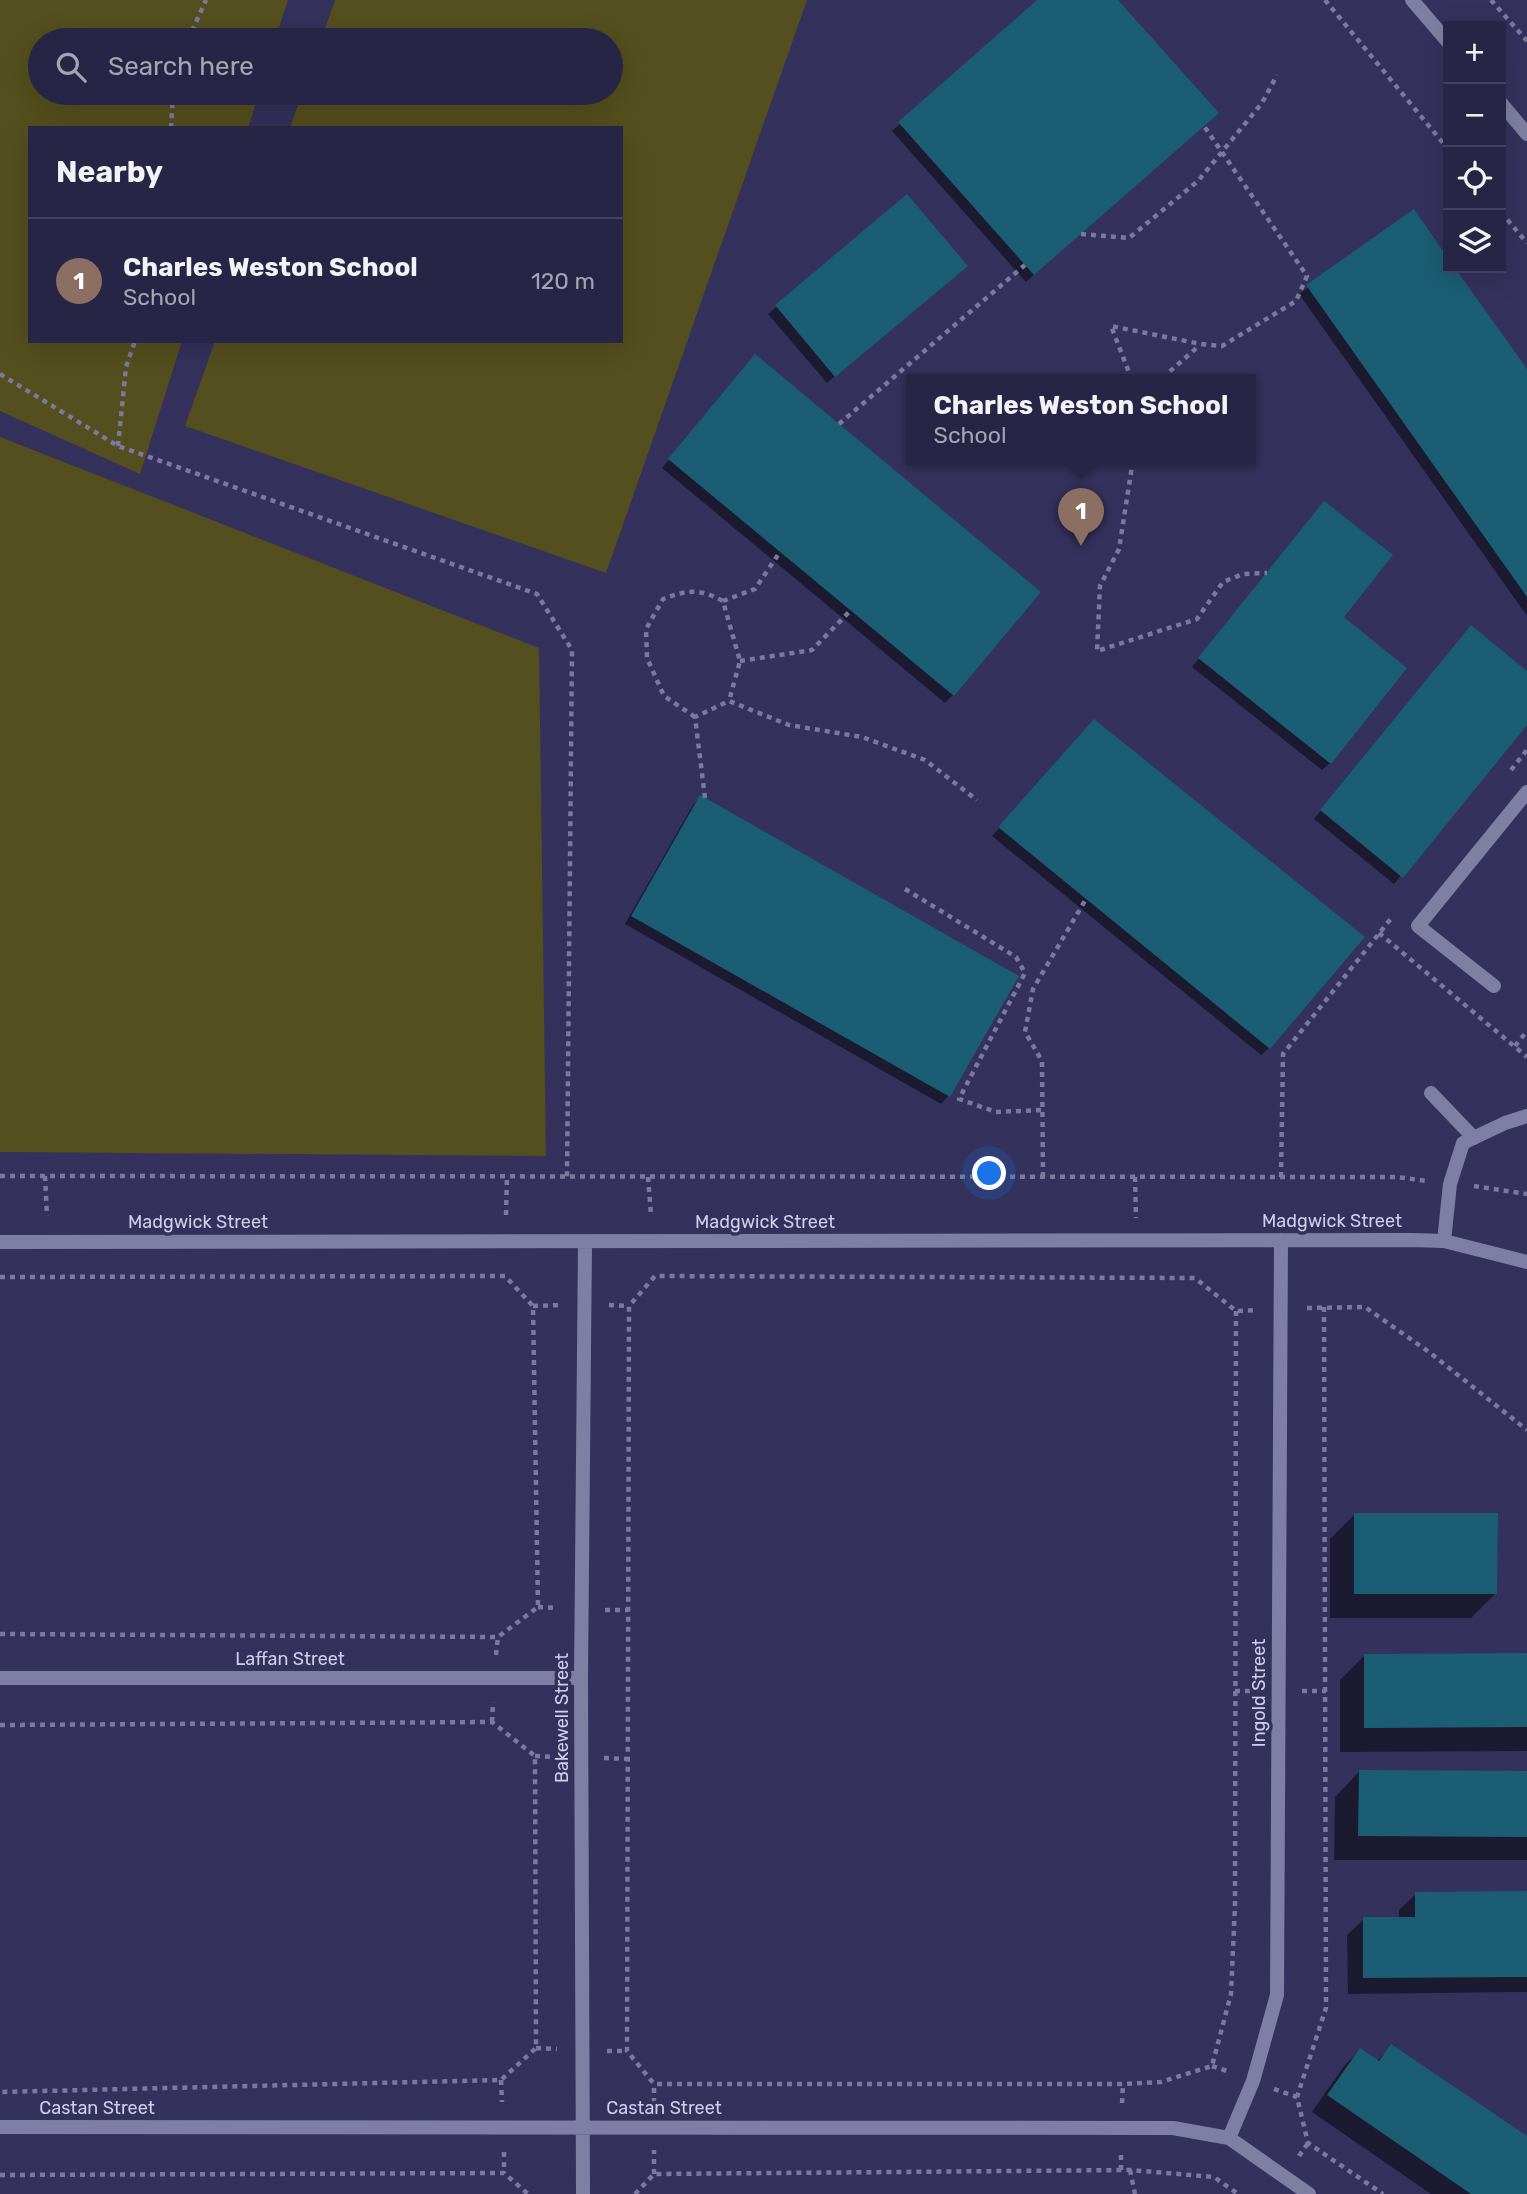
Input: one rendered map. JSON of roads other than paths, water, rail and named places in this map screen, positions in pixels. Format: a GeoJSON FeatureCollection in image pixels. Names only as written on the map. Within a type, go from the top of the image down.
{"type":"FeatureCollection","features":[{"type":"Feature","properties":{"kind":"street"},"geometry":{"type":"LineString","coordinates":[[1412,0],[1443,36]]}},
{"type":"Feature","properties":{"kind":"street"},"geometry":{"type":"LineString","coordinates":[[1506,109],[1527,134]]}},
{"type":"Feature","properties":{"kind":"street"},"geometry":{"type":"LineString","coordinates":[[1494,986],[1419,926],[1527,792]]}},
{"type":"Feature","properties":{"kind":"street"},"geometry":{"type":"LineString","coordinates":[[1431,1093],[1474,1138]]}},
{"type":"Feature","properties":{"kind":"street"},"geometry":{"type":"LineString","coordinates":[[1444,1241],[1450,1184],[1463,1143],[1505,1123],[1527,1116]]}},
{"type":"Feature","properties":{"kind":"street","name":"Ingold Street"},"geometry":{"type":"LineString","coordinates":[[1229,2138],[1253,2081],[1277,1995],[1281,1240]]}},
{"type":"Feature","properties":{"kind":"street","name":"Bakewell Street"},"geometry":{"type":"LineString","coordinates":[[583,2194],[581,1678],[585,1241]]}},
{"type":"Feature","properties":{"kind":"street","name":"Madgwick Street"},"geometry":{"type":"LineString","coordinates":[[0,1242],[1444,1241],[1527,1262]]}},
{"type":"Feature","properties":{"kind":"street","name":"Laffan Street"},"geometry":{"type":"LineString","coordinates":[[0,1678],[581,1678]]}},
{"type":"Feature","properties":{"kind":"street","name":"Castan Street"},"geometry":{"type":"LineString","coordinates":[[0,2127],[1173,2128],[1229,2138],[1309,2194]]}},
{"type":"Feature","properties":{"kind":"place","name":"Charles Weston School"},"geometry":{"type":"Point","coordinates":[1081,546]}}]}
